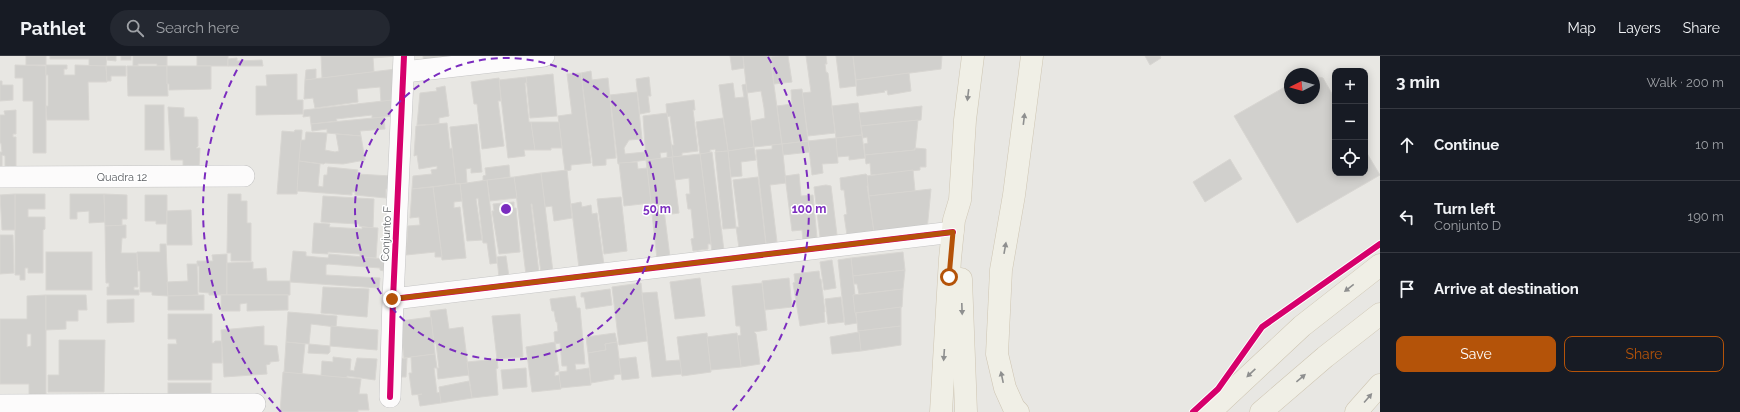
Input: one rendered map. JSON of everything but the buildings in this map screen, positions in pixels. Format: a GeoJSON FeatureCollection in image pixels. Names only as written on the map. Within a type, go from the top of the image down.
{"type":"FeatureCollection","features":[{"type":"Feature","properties":{"kind":"main road"},"geometry":{"type":"LineString","coordinates":[[966,412],[961,282],[963,220],[960,200],[965,120],[973,56]]}},
{"type":"Feature","properties":{"kind":"main road"},"geometry":{"type":"LineString","coordinates":[[1018,412],[1014,408],[1005,388],[997,354],[1001,270],[1014,195],[1032,56]]}},
{"type":"Feature","properties":{"kind":"main road"},"geometry":{"type":"LineString","coordinates":[[940,412],[953,232],[956,212],[960,200]]}},
{"type":"Feature","properties":{"kind":"main road"},"geometry":{"type":"LineString","coordinates":[[1210,412],[1302,326],[1343,292],[1380,265]]}},
{"type":"Feature","properties":{"kind":"main road"},"geometry":{"type":"LineString","coordinates":[[1261,412],[1325,357],[1380,314]]}},
{"type":"Feature","properties":{"kind":"main road"},"geometry":{"type":"LineString","coordinates":[[1356,412],[1380,385]]}},
{"type":"Feature","properties":{"kind":"street"},"geometry":{"type":"LineString","coordinates":[[404,64],[544,56]]}},
{"type":"Feature","properties":{"kind":"street","name":"Conjunto F"},"geometry":{"type":"LineString","coordinates":[[390,397],[392,299],[404,64]]}},
{"type":"Feature","properties":{"kind":"street","name":"Quadra 12"},"geometry":{"type":"LineString","coordinates":[[0,177],[244,176]]}},
{"type":"Feature","properties":{"kind":"street"},"geometry":{"type":"LineString","coordinates":[[392,299],[953,232]]}},
{"type":"Feature","properties":{"kind":"street"},"geometry":{"type":"LineString","coordinates":[[0,405],[255,404]]}},
{"type":"Feature","properties":{"kind":"cycle path"},"geometry":{"type":"LineString","coordinates":[[390,397],[404,56]]}},
{"type":"Feature","properties":{"kind":"cycle path"},"geometry":{"type":"LineString","coordinates":[[393,299],[953,232]]}},
{"type":"Feature","properties":{"kind":"cycle path"},"geometry":{"type":"LineString","coordinates":[[1193,412],[1218,389],[1262,327],[1380,244]]}},
{"type":"Feature","properties":{"kind":"route"},"geometry":{"type":"LineString","coordinates":[[392,299],[953,232],[949,277]]}}]}
